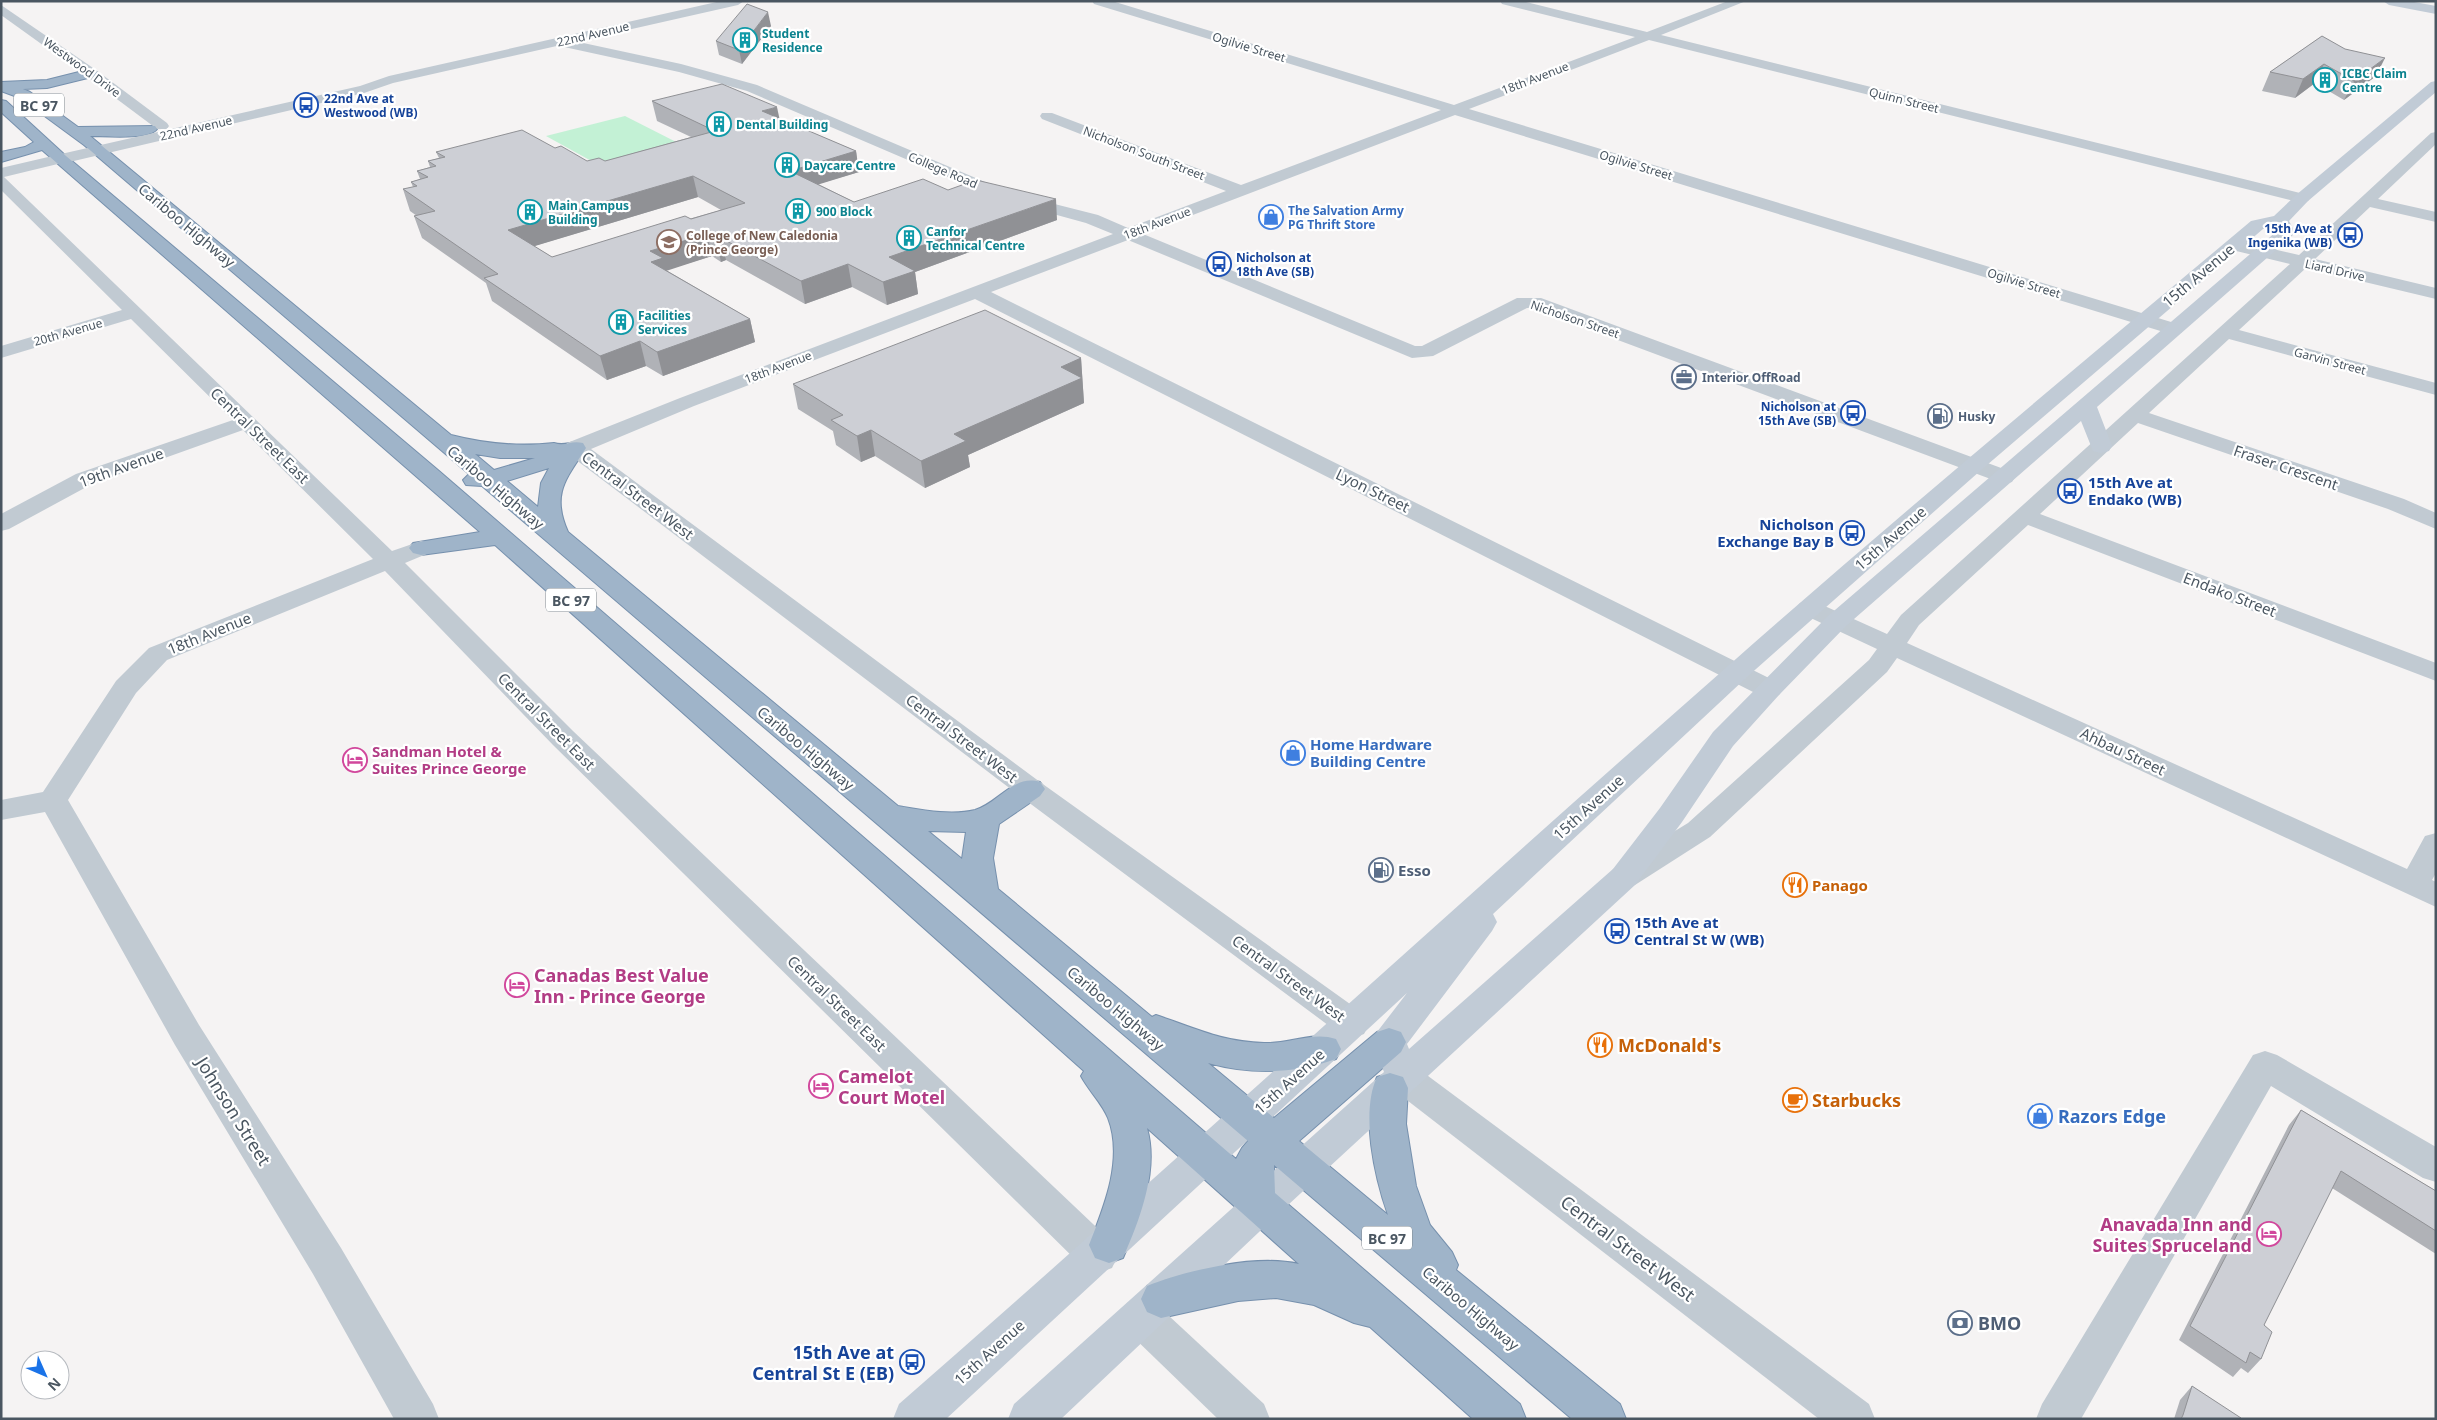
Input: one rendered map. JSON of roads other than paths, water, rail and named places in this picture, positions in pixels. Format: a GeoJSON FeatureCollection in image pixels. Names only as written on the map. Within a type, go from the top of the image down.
{"type":"FeatureCollection","features":[{"type":"Feature","properties":{"kind":"highway"},"geometry":{"type":"LineString","coordinates":[[2,86],[32,86],[68,80],[91,73]]}},
{"type":"Feature","properties":{"kind":"highway"},"geometry":{"type":"LineString","coordinates":[[38,104],[48,90],[68,80]]}},
{"type":"Feature","properties":{"kind":"highway","name":"Cariboo Highway"},"geometry":{"type":"LineString","coordinates":[[2,86],[25,95],[94,146],[884,814],[1260,1129],[1303,1168],[1605,1419]]}},
{"type":"Feature","properties":{"kind":"highway","name":"Cariboo Highway"},"geometry":{"type":"LineString","coordinates":[[1,104],[52,151],[431,476],[1505,1419]]}},
{"type":"Feature","properties":{"kind":"highway"},"geometry":{"type":"LineString","coordinates":[[73,132],[124,132],[156,127]]}},
{"type":"Feature","properties":{"kind":"highway"},"geometry":{"type":"LineString","coordinates":[[1,157],[30,150],[52,151]]}},
{"type":"Feature","properties":{"kind":"highway"},"geometry":{"type":"LineString","coordinates":[[436,436],[479,450],[507,453],[576,448]]}},
{"type":"Feature","properties":{"kind":"highway"},"geometry":{"type":"LineString","coordinates":[[431,476],[461,481],[486,478],[526,470],[551,461],[576,448]]}},
{"type":"Feature","properties":{"kind":"highway"},"geometry":{"type":"LineString","coordinates":[[560,540],[550,518],[548,496],[553,478],[576,448]]}},
{"type":"Feature","properties":{"kind":"highway"},"geometry":{"type":"LineString","coordinates":[[421,548],[459,520],[466,508]]}},
{"type":"Feature","properties":{"kind":"highway"},"geometry":{"type":"LineString","coordinates":[[421,548],[478,538],[500,538]]}},
{"type":"Feature","properties":{"kind":"highway"},"geometry":{"type":"LineString","coordinates":[[884,814],[922,821],[953,822],[986,817],[1030,789]]}},
{"type":"Feature","properties":{"kind":"highway"},"geometry":{"type":"LineString","coordinates":[[985,899],[975,860],[978,838],[986,817]]}},
{"type":"Feature","properties":{"kind":"highway"},"geometry":{"type":"LineString","coordinates":[[1118,1010],[1181,1042],[1228,1055],[1280,1058],[1324,1049]]}},
{"type":"Feature","properties":{"kind":"highway"},"geometry":{"type":"LineString","coordinates":[[1261,1204],[1255,1189],[1255,1159],[1260,1129],[1389,1042]]}},
{"type":"Feature","properties":{"kind":"highway"},"geometry":{"type":"LineString","coordinates":[[1077,1044],[1126,1117],[1130,1141],[1128,1188],[1124,1206],[1103,1250]]}},
{"type":"Feature","properties":{"kind":"highway"},"geometry":{"type":"LineString","coordinates":[[1397,1083],[1388,1124],[1397,1186],[1414,1234],[1472,1308]]}},
{"type":"Feature","properties":{"kind":"highway"},"geometry":{"type":"LineString","coordinates":[[1151,1308],[1234,1283],[1283,1280],[1313,1286],[1395,1322]]}},
{"type":"Feature","properties":{"kind":"main road"},"geometry":{"type":"LineString","coordinates":[[2389,1],[2436,10]]}},
{"type":"Feature","properties":{"kind":"main road"},"geometry":{"type":"LineString","coordinates":[[2426,1],[2436,3]]}},
{"type":"Feature","properties":{"kind":"main road"},"geometry":{"type":"LineString","coordinates":[[2280,220],[2302,198],[2436,85]]}},
{"type":"Feature","properties":{"kind":"main road","name":"15th Avenue"},"geometry":{"type":"LineString","coordinates":[[914,1419],[1205,1157],[1260,1129],[1324,1049],[1738,671],[1972,466],[2257,225],[2280,220],[2286,232],[1837,622],[1770,689],[1723,739],[1672,815],[1624,877],[1261,1204],[1151,1308],[1029,1419]]}},
{"type":"Feature","properties":{"kind":"main road"},"geometry":{"type":"LineString","coordinates":[[2086,406],[2101,446]]}},
{"type":"Feature","properties":{"kind":"main road"},"geometry":{"type":"LineString","coordinates":[[1397,1083],[1389,1042],[1480,924],[1500,888]]}},
{"type":"Feature","properties":{"kind":"street","name":"22nd Avenue"},"geometry":{"type":"LineString","coordinates":[[1,162],[52,151],[94,146],[364,89],[389,80],[737,1]]}},
{"type":"Feature","properties":{"kind":"street","name":"Ogilvie Street"},"geometry":{"type":"LineString","coordinates":[[1098,1],[2174,329]]}},
{"type":"Feature","properties":{"kind":"street","name":"Quinn Street"},"geometry":{"type":"LineString","coordinates":[[1506,1],[2302,198]]}},
{"type":"Feature","properties":{"kind":"street","name":"18th Avenue"},"geometry":{"type":"LineString","coordinates":[[576,448],[687,402],[1740,1]]}},
{"type":"Feature","properties":{"kind":"street","name":"Westwood Drive"},"geometry":{"type":"LineString","coordinates":[[1,9],[91,73],[156,127]]}},
{"type":"Feature","properties":{"kind":"street","name":"College Road"},"geometry":{"type":"LineString","coordinates":[[560,42],[681,68],[752,88],[1004,196],[1092,219],[1126,234]]}},
{"type":"Feature","properties":{"kind":"street","name":"22nd Avenue"},"geometry":{"type":"LineString","coordinates":[[94,146],[156,127],[356,83],[389,80]]}},
{"type":"Feature","properties":{"kind":"street","name":"Nicholson South Street"},"geometry":{"type":"LineString","coordinates":[[1047,116],[1241,191]]}},
{"type":"Feature","properties":{"kind":"street","name":"15th Avenue"},"geometry":{"type":"LineString","coordinates":[[1624,877],[1700,830],[1878,666],[1910,620],[2302,262],[2365,201],[2434,140]]}},
{"type":"Feature","properties":{"kind":"street","name":"22nd Avenue"},"geometry":{"type":"LineString","coordinates":[[1,173],[52,151]]}},
{"type":"Feature","properties":{"kind":"street","name":"Central Street East"},"geometry":{"type":"LineString","coordinates":[[1,181],[389,561],[563,738],[1103,1250]]}},
{"type":"Feature","properties":{"kind":"street"},"geometry":{"type":"LineString","coordinates":[[2365,201],[2436,217]]}},
{"type":"Feature","properties":{"kind":"street","name":"Nicholson Street"},"geometry":{"type":"LineString","coordinates":[[1126,234],[1412,352],[1426,352],[1524,302],[1534,302],[2004,477]]}},
{"type":"Feature","properties":{"kind":"street","name":"Liard Drive"},"geometry":{"type":"LineString","coordinates":[[2234,245],[2436,294]]}},
{"type":"Feature","properties":{"kind":"street","name":"Lyon Street"},"geometry":{"type":"LineString","coordinates":[[976,292],[1738,671],[1770,689]]}},
{"type":"Feature","properties":{"kind":"street","name":"20th Avenue"},"geometry":{"type":"LineString","coordinates":[[1,352],[136,312]]}},
{"type":"Feature","properties":{"kind":"street","name":"Garvin Street"},"geometry":{"type":"LineString","coordinates":[[2225,332],[2436,389]]}},
{"type":"Feature","properties":{"kind":"street","name":"Fraser Crescent"},"geometry":{"type":"LineString","coordinates":[[2134,416],[2396,504],[2436,522]]}},
{"type":"Feature","properties":{"kind":"street","name":"19th Avenue"},"geometry":{"type":"LineString","coordinates":[[1,524],[84,479],[246,422]]}},
{"type":"Feature","properties":{"kind":"street","name":"Central Street West"},"geometry":{"type":"LineString","coordinates":[[576,448],[1030,789],[1352,1024]]}},
{"type":"Feature","properties":{"kind":"street","name":"Endako Street"},"geometry":{"type":"LineString","coordinates":[[2025,516],[2436,673]]}},
{"type":"Feature","properties":{"kind":"street","name":"18th Avenue"},"geometry":{"type":"LineString","coordinates":[[53,800],[126,686],[158,654],[421,548]]}},
{"type":"Feature","properties":{"kind":"street","name":"Ahbau Street"},"geometry":{"type":"LineString","coordinates":[[1810,608],[1837,622],[2425,889]]}},
{"type":"Feature","properties":{"kind":"street"},"geometry":{"type":"LineString","coordinates":[[1,810],[53,800]]}},
{"type":"Feature","properties":{"kind":"street","name":"Johnson Street"},"geometry":{"type":"LineString","coordinates":[[53,800],[187,1035],[327,1261],[418,1419]]}},
{"type":"Feature","properties":{"kind":"street"},"geometry":{"type":"LineString","coordinates":[[2425,889],[2436,844]]}},
{"type":"Feature","properties":{"kind":"street"},"geometry":{"type":"LineString","coordinates":[[2057,1419],[2265,1065],[2436,1166]]}},
{"type":"Feature","properties":{"kind":"street","name":"Central Street West"},"geometry":{"type":"LineString","coordinates":[[1397,1083],[1854,1419]]}},
{"type":"Feature","properties":{"kind":"street"},"geometry":{"type":"LineString","coordinates":[[1151,1308],[1249,1419]]}},
{"type":"Feature","properties":{"kind":"place","name":"Student Residence"},"geometry":{"type":"Point","coordinates":[745,40]}},
{"type":"Feature","properties":{"kind":"place","name":"ICBC Claim Centre"},"geometry":{"type":"Point","coordinates":[2325,80]}},
{"type":"Feature","properties":{"kind":"place","name":"22nd Ave at Westwood (WB)"},"geometry":{"type":"Point","coordinates":[306,105]}},
{"type":"Feature","properties":{"kind":"place","name":"Dental Building"},"geometry":{"type":"Point","coordinates":[719,124]}},
{"type":"Feature","properties":{"kind":"place","name":"Daycare Centre"},"geometry":{"type":"Point","coordinates":[787,165]}},
{"type":"Feature","properties":{"kind":"place","name":"900 Block"},"geometry":{"type":"Point","coordinates":[798,211]}},
{"type":"Feature","properties":{"kind":"place","name":"Main Campus Building"},"geometry":{"type":"Point","coordinates":[530,212]}},
{"type":"Feature","properties":{"kind":"place","name":"The Salvation Army PG Thrift Store"},"geometry":{"type":"Point","coordinates":[1271,217]}},
{"type":"Feature","properties":{"kind":"place","name":"15th Ave at Ingenika (WB)"},"geometry":{"type":"Point","coordinates":[2350,235]}},
{"type":"Feature","properties":{"kind":"place","name":"Canfor Technical Centre"},"geometry":{"type":"Point","coordinates":[909,238]}},
{"type":"Feature","properties":{"kind":"place","name":"College of New Caledonia (Prince George)"},"geometry":{"type":"Point","coordinates":[669,242]}},
{"type":"Feature","properties":{"kind":"place","name":"Nicholson at 18th Ave (SB)"},"geometry":{"type":"Point","coordinates":[1219,264]}},
{"type":"Feature","properties":{"kind":"place","name":"Facilities Services"},"geometry":{"type":"Point","coordinates":[621,322]}},
{"type":"Feature","properties":{"kind":"place","name":"Interior OffRoad"},"geometry":{"type":"Point","coordinates":[1684,377]}},
{"type":"Feature","properties":{"kind":"place","name":"Nicholson at 15th Ave (SB)"},"geometry":{"type":"Point","coordinates":[1853,413]}},
{"type":"Feature","properties":{"kind":"place","name":"Husky"},"geometry":{"type":"Point","coordinates":[1940,416]}},
{"type":"Feature","properties":{"kind":"place","name":"15th Ave at Endako (WB)"},"geometry":{"type":"Point","coordinates":[2070,491]}},
{"type":"Feature","properties":{"kind":"place","name":"Nicholson Exchange Bay B"},"geometry":{"type":"Point","coordinates":[1852,533]}},
{"type":"Feature","properties":{"kind":"place","name":"Home Hardware Building Centre"},"geometry":{"type":"Point","coordinates":[1293,753]}},
{"type":"Feature","properties":{"kind":"place","name":"Sandman Hotel & Suites Prince George"},"geometry":{"type":"Point","coordinates":[355,760]}},
{"type":"Feature","properties":{"kind":"place","name":"Esso"},"geometry":{"type":"Point","coordinates":[1381,870]}},
{"type":"Feature","properties":{"kind":"place","name":"Panago"},"geometry":{"type":"Point","coordinates":[1795,885]}},
{"type":"Feature","properties":{"kind":"place","name":"15th Ave at Central St W (WB)"},"geometry":{"type":"Point","coordinates":[1617,931]}},
{"type":"Feature","properties":{"kind":"place","name":"Canadas Best Value Inn - Prince George"},"geometry":{"type":"Point","coordinates":[517,985]}},
{"type":"Feature","properties":{"kind":"place","name":"McDonald's"},"geometry":{"type":"Point","coordinates":[1600,1045]}},
{"type":"Feature","properties":{"kind":"place","name":"Camelot Court Motel"},"geometry":{"type":"Point","coordinates":[821,1086]}},
{"type":"Feature","properties":{"kind":"place","name":"Starbucks"},"geometry":{"type":"Point","coordinates":[1795,1100]}},
{"type":"Feature","properties":{"kind":"place","name":"Razors Edge"},"geometry":{"type":"Point","coordinates":[2040,1116]}},
{"type":"Feature","properties":{"kind":"place","name":"Anavada Inn and Suites Spruceland"},"geometry":{"type":"Point","coordinates":[2269,1234]}},
{"type":"Feature","properties":{"kind":"place","name":"BMO"},"geometry":{"type":"Point","coordinates":[1960,1323]}},
{"type":"Feature","properties":{"kind":"place","name":"15th Ave at Central St E (EB)"},"geometry":{"type":"Point","coordinates":[912,1362]}}]}
